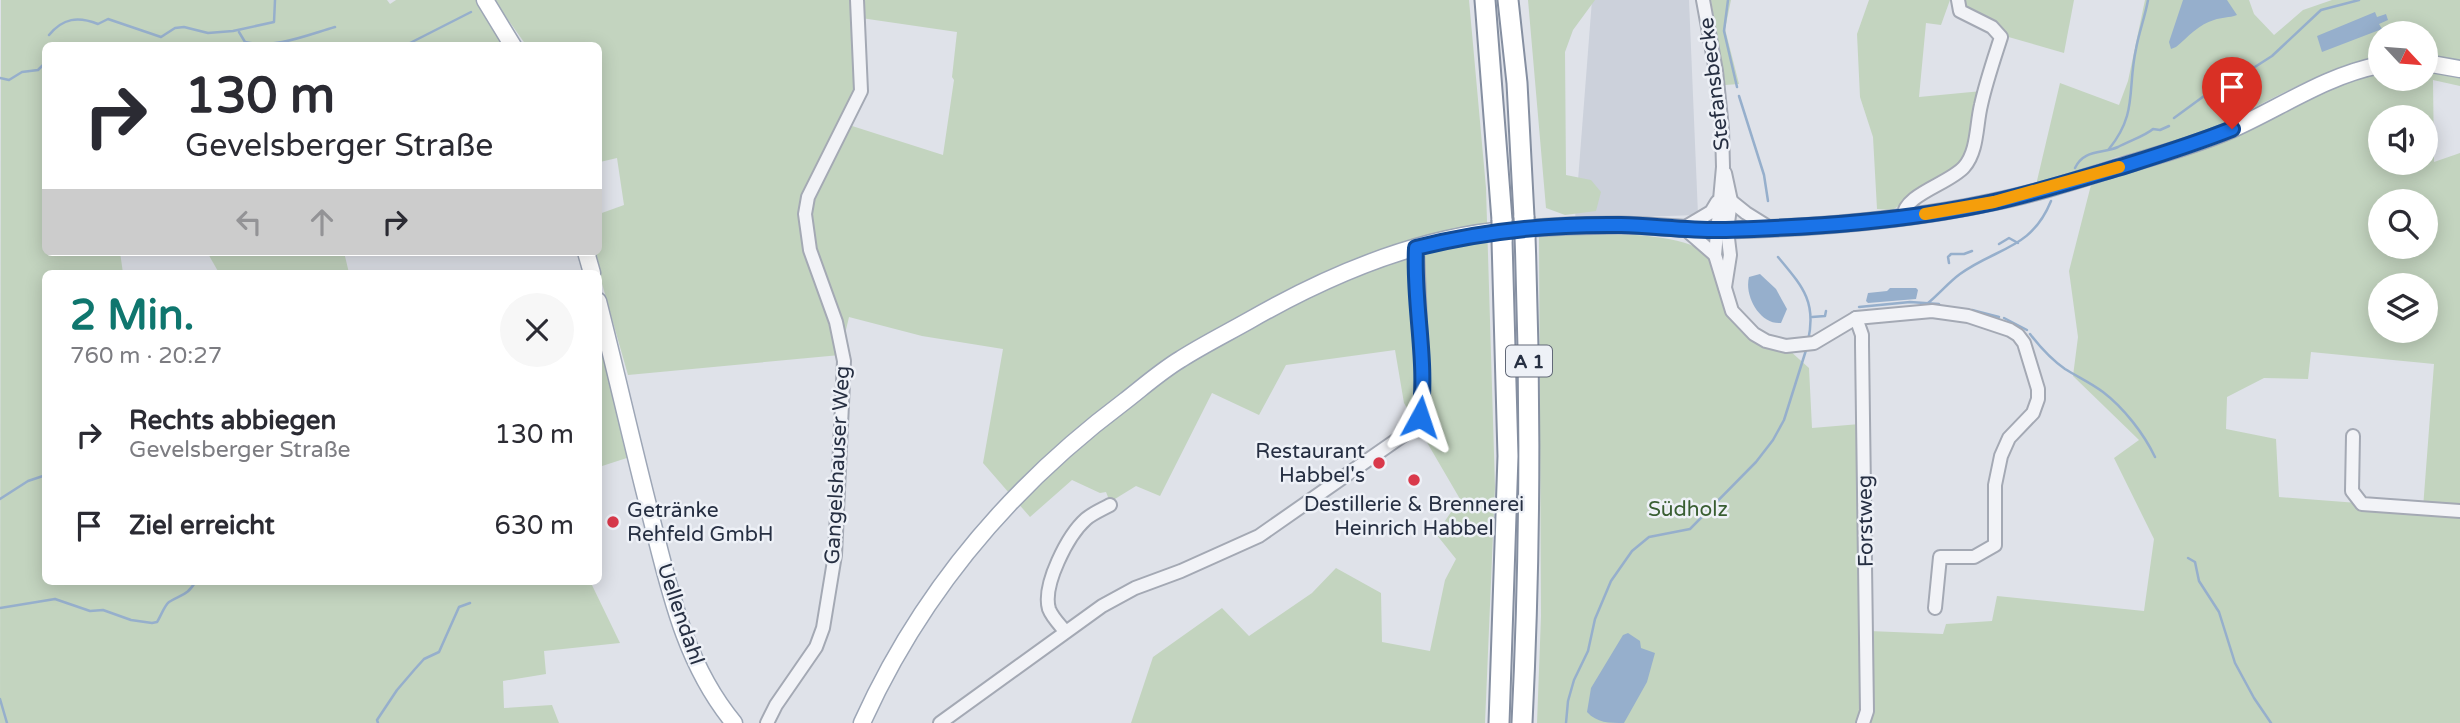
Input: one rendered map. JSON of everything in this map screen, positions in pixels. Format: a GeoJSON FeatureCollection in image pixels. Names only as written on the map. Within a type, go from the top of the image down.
{"type":"FeatureCollection","features":[{"type":"Feature","properties":{"kind":"highway","name":"A 1"},"geometry":{"type":"LineString","coordinates":[[1485,0],[1502,230],[1508,456],[1499,723]]}},
{"type":"Feature","properties":{"kind":"highway","name":"A 1"},"geometry":{"type":"LineString","coordinates":[[1508,0],[1517,83],[1530,390],[1530,485],[1522,723]]}},
{"type":"Feature","properties":{"kind":"main road"},"geometry":{"type":"LineString","coordinates":[[485,0],[511,42]]}},
{"type":"Feature","properties":{"kind":"main road"},"geometry":{"type":"LineString","coordinates":[[2438,65],[2460,69]]}},
{"type":"Feature","properties":{"kind":"main road"},"geometry":{"type":"LineString","coordinates":[[862,723],[906,636],[947,576],[1040,471],[1079,437],[1179,360],[1290,297],[1348,270],[1416,248],[1490,232],[1618,225],[1723,230],[1770,228],[1903,217],[1994,202],[2168,152],[2232,129],[2335,77],[2368,68]]}},
{"type":"Feature","properties":{"kind":"main road","name":"Uellendahl"},"geometry":{"type":"LineString","coordinates":[[602,317],[678,619],[701,674],[734,723]]}},
{"type":"Feature","properties":{"kind":"street","name":"Gangelshauser Weg"},"geometry":{"type":"LineString","coordinates":[[767,723],[776,705],[816,647],[823,628],[835,555],[844,361],[836,322],[810,250],[805,214],[808,197],[861,91],[857,0]]}},
{"type":"Feature","properties":{"kind":"street","name":"Stefansbecke"},"geometry":{"type":"LineString","coordinates":[[1703,0],[1719,89],[1725,201],[1723,230]]}},
{"type":"Feature","properties":{"kind":"street"},"geometry":{"type":"LineString","coordinates":[[1903,217],[1911,200],[1952,177],[1964,167],[1972,155],[1981,104],[2001,37],[1992,27],[1960,11],[1958,0]]}},
{"type":"Feature","properties":{"kind":"street"},"geometry":{"type":"LineString","coordinates":[[1770,228],[1725,201],[1684,228],[1715,255],[1732,312],[1754,334],[1777,345],[1808,344],[1856,318],[1932,311],[1968,316],[2010,330],[2024,343],[2038,389],[2034,413],[2009,438],[2001,456],[1995,485],[1995,545],[1974,557],[1940,557],[1935,608]]}},
{"type":"Feature","properties":{"kind":"street"},"geometry":{"type":"LineString","coordinates":[[1715,255],[1723,230]]}},
{"type":"Feature","properties":{"kind":"street"},"geometry":{"type":"LineString","coordinates":[[1723,230],[1730,255],[1725,287]]}},
{"type":"Feature","properties":{"kind":"street"},"geometry":{"type":"LineString","coordinates":[[940,723],[1102,606],[1135,588],[1181,571],[1259,536],[1408,432],[1420,417],[1423,398],[1416,248]]}},
{"type":"Feature","properties":{"kind":"street","name":"Forstweg"},"geometry":{"type":"LineString","coordinates":[[1856,318],[1862,345],[1867,711],[1863,723]]}},
{"type":"Feature","properties":{"kind":"street"},"geometry":{"type":"LineString","coordinates":[[2353,436],[2351,491],[2362,504],[2460,511]]}},
{"type":"Feature","properties":{"kind":"street"},"geometry":{"type":"LineString","coordinates":[[1065,631],[1049,611],[1048,594],[1054,575],[1068,542],[1078,528],[1087,518],[1110,505]]}},
{"type":"Feature","properties":{"kind":"shaded area"},"geometry":{"type":"Polygon","coordinates":[[[1592,0],[1689,0],[1698,215],[1575,219],[1592,0]]]}},
{"type":"Feature","properties":{"kind":"green space"},"geometry":{"type":"Polygon","coordinates":[[[1,0],[387,0],[390,4],[396,0],[476,0],[503,41],[42,42],[42,256],[121,256],[123,270],[42,270],[42,585],[592,585],[620,643],[544,651],[546,674],[503,681],[504,708],[552,705],[559,723],[0,723],[1,0]]]}},
{"type":"Feature","properties":{"kind":"green space"},"geometry":{"type":"Polygon","coordinates":[[[494,0],[854,0],[858,90],[849,125],[943,155],[954,80],[952,77],[957,32],[861,18],[860,0],[1469,0],[1486,188],[1495,487],[1485,723],[1131,723],[1153,657],[1222,608],[1249,636],[1312,593],[1336,568],[1381,593],[1382,642],[1430,651],[1445,580],[1456,559],[1436,534],[1460,499],[1404,403],[1395,350],[1286,365],[1259,415],[1212,393],[1160,496],[1136,486],[1110,502],[1106,492],[1100,493],[1072,480],[1030,517],[983,463],[1003,349],[922,336],[849,317],[840,355],[628,375],[602,284],[602,270],[598,270],[594,256],[602,256],[602,213],[624,205],[617,158],[602,162],[602,42],[524,42],[494,0]]]}},
{"type":"Feature","properties":{"kind":"green space"},"geometry":{"type":"Polygon","coordinates":[[[1528,0],[1595,0],[1573,30],[1565,52],[1566,175],[1591,180],[1601,192],[1596,211],[1565,215],[1546,208],[1528,0]]]}},
{"type":"Feature","properties":{"kind":"green space"},"geometry":{"type":"Polygon","coordinates":[[[1711,0],[1731,0],[1725,29],[1739,84],[1725,85],[1711,0]]]}},
{"type":"Feature","properties":{"kind":"green space"},"geometry":{"type":"Polygon","coordinates":[[[1869,0],[1950,0],[1941,25],[1926,23],[1919,97],[1982,91],[1966,160],[1949,176],[1892,210],[1877,209],[1873,137],[1860,97],[1857,34],[1869,0]]]}},
{"type":"Feature","properties":{"kind":"green space"},"geometry":{"type":"Polygon","coordinates":[[[1958,0],[2074,0],[2064,53],[2005,36],[1962,7],[1958,0]]]}},
{"type":"Feature","properties":{"kind":"green space"},"geometry":{"type":"Polygon","coordinates":[[[2145,0],[2249,0],[2254,14],[2274,35],[2303,10],[2332,0],[2460,0],[2460,60],[2438,57],[2438,21],[2368,21],[2368,59],[2329,72],[2184,140],[2117,157],[2036,185],[2060,83],[2119,105],[2128,81],[2145,0]]]}},
{"type":"Feature","properties":{"kind":"green space"},"geometry":{"type":"Polygon","coordinates":[[[2438,74],[2460,77],[2460,86],[2438,81],[2438,74]]]}},
{"type":"Feature","properties":{"kind":"green space","name":"Südholz"},"geometry":{"type":"Polygon","coordinates":[[[2368,76],[2368,91],[2433,91],[2433,105],[2368,105],[2368,175],[2438,175],[2438,161],[2460,153],[2460,723],[1537,723],[1541,616],[1539,237],[1631,235],[1679,241],[1697,248],[1710,258],[1713,264],[1729,315],[1789,350],[1809,368],[1812,428],[1860,424],[1869,631],[1943,634],[1946,624],[1992,621],[1997,596],[2144,611],[2154,539],[2114,458],[2139,440],[2073,376],[2078,337],[2069,271],[2092,181],[2219,143],[2324,90],[2368,76]],[[2311,352],[2308,379],[2264,378],[2227,397],[2226,429],[2276,439],[2279,497],[2423,508],[2434,364],[2311,352]]]}},
{"type":"Feature","properties":{"kind":"green space"},"geometry":{"type":"Polygon","coordinates":[[[209,256],[345,256],[348,270],[217,270],[209,256]]]}},
{"type":"Feature","properties":{"kind":"green space"},"geometry":{"type":"Polygon","coordinates":[[[602,335],[633,456],[602,466],[602,335]]]}},
{"type":"Feature","properties":{"kind":"water"},"geometry":{"type":"Polygon","coordinates":[[[2183,0],[2227,0],[2237,15],[2203,24],[2171,49],[2169,42],[2183,0]]]}},
{"type":"Feature","properties":{"kind":"water"},"geometry":{"type":"Polygon","coordinates":[[[2375,12],[2377,17],[2386,14],[2388,20],[2368,21],[2368,34],[2322,52],[2317,36],[2375,12]]]}},
{"type":"Feature","properties":{"kind":"water"},"geometry":{"type":"Polygon","coordinates":[[[1760,274],[1776,289],[1787,309],[1781,323],[1766,319],[1751,300],[1749,277],[1760,274]]]}},
{"type":"Feature","properties":{"kind":"water"},"geometry":{"type":"Polygon","coordinates":[[[1890,288],[1916,288],[1916,299],[1866,301],[1868,293],[1887,291],[1890,288]]]}},
{"type":"Feature","properties":{"kind":"water"},"geometry":{"type":"Polygon","coordinates":[[[1628,633],[1640,641],[1641,648],[1655,653],[1647,682],[1624,723],[1599,720],[1587,712],[1591,688],[1623,635],[1628,633]]]}},
{"type":"Feature","properties":{"kind":"waterway"},"geometry":{"type":"LineString","coordinates":[[49,35],[65,22],[77,19],[98,24],[108,19],[161,37],[175,28],[184,27],[208,33],[233,31],[274,22],[275,0]]}},
{"type":"Feature","properties":{"kind":"waterway","name":"Stefansbecke"},"geometry":{"type":"LineString","coordinates":[[1728,0],[1724,31],[1737,87]]}},
{"type":"Feature","properties":{"kind":"waterway"},"geometry":{"type":"LineString","coordinates":[[2109,149],[2128,112],[2133,64],[2148,0]]}},
{"type":"Feature","properties":{"kind":"waterway"},"geometry":{"type":"LineString","coordinates":[[2174,118],[2230,77],[2247,72],[2272,56],[2321,10],[2359,0]]}},
{"type":"Feature","properties":{"kind":"waterway"},"geometry":{"type":"LineString","coordinates":[[412,42],[471,12]]}},
{"type":"Feature","properties":{"kind":"waterway"},"geometry":{"type":"LineString","coordinates":[[280,42],[335,27]]}},
{"type":"Feature","properties":{"kind":"waterway"},"geometry":{"type":"LineString","coordinates":[[239,32],[245,42]]}},
{"type":"Feature","properties":{"kind":"waterway"},"geometry":{"type":"LineString","coordinates":[[0,78],[9,80],[22,72],[38,70],[42,66]]}},
{"type":"Feature","properties":{"kind":"waterway","name":"Stefansbecke"},"geometry":{"type":"LineString","coordinates":[[1739,96],[1764,175],[1768,201]]}},
{"type":"Feature","properties":{"kind":"waterway"},"geometry":{"type":"LineString","coordinates":[[2075,168],[2088,155],[2118,147],[2153,129],[2160,130],[2169,126]]}},
{"type":"Feature","properties":{"kind":"waterway"},"geometry":{"type":"LineString","coordinates":[[1928,303],[1960,274],[2023,239],[2043,217],[2051,201]]}},
{"type":"Feature","properties":{"kind":"waterway"},"geometry":{"type":"LineString","coordinates":[[1999,244],[2009,238],[2018,243]]}},
{"type":"Feature","properties":{"kind":"waterway"},"geometry":{"type":"LineString","coordinates":[[1949,263],[1948,257],[1951,254],[1972,251]]}},
{"type":"Feature","properties":{"kind":"waterway","name":"Stefansbecke"},"geometry":{"type":"LineString","coordinates":[[1778,257],[1800,286],[1809,304],[1808,341]]}},
{"type":"Feature","properties":{"kind":"waterway"},"geometry":{"type":"LineString","coordinates":[[1859,307],[1910,302],[1939,304]]}},
{"type":"Feature","properties":{"kind":"waterway"},"geometry":{"type":"LineString","coordinates":[[1972,310],[1999,317]]}},
{"type":"Feature","properties":{"kind":"waterway"},"geometry":{"type":"LineString","coordinates":[[1812,317],[1825,316],[1826,311]]}},
{"type":"Feature","properties":{"kind":"waterway"},"geometry":{"type":"LineString","coordinates":[[2004,318],[2027,330]]}},
{"type":"Feature","properties":{"kind":"waterway"},"geometry":{"type":"LineString","coordinates":[[2030,334],[2046,353],[2065,369],[2111,398],[2139,431],[2155,457]]}},
{"type":"Feature","properties":{"kind":"waterway","name":"Stefansbecke"},"geometry":{"type":"LineString","coordinates":[[1566,723],[1574,680],[1588,651],[1595,619],[1611,581],[1632,551],[1649,537],[1690,529],[1756,462],[1784,420],[1807,347]]}},
{"type":"Feature","properties":{"kind":"waterway"},"geometry":{"type":"LineString","coordinates":[[0,499],[28,481],[42,476]]}},
{"type":"Feature","properties":{"kind":"waterway"},"geometry":{"type":"LineString","coordinates":[[2188,558],[2195,562],[2199,581],[2219,612],[2235,663],[2271,723]]}},
{"type":"Feature","properties":{"kind":"waterway"},"geometry":{"type":"LineString","coordinates":[[0,608],[55,599],[90,611],[103,610],[131,620],[152,623],[157,622],[169,602],[194,585]]}},
{"type":"Feature","properties":{"kind":"waterway"},"geometry":{"type":"LineString","coordinates":[[378,723],[377,720],[397,690],[415,669],[424,659],[439,652],[459,607],[470,603]]}},
{"type":"Feature","properties":{"kind":"waterway"},"geometry":{"type":"LineString","coordinates":[[0,699],[7,723]]}},
{"type":"Feature","properties":{"kind":"slow traffic"},"geometry":{"type":"LineString","coordinates":[[1925,214],[1994,202],[2119,167]]}},
{"type":"Feature","properties":{"kind":"place","name":"Restaurant Habbel's"},"geometry":{"type":"Point","coordinates":[1379,463]}},
{"type":"Feature","properties":{"kind":"place","name":"Destillerie & Brennerei Heinrich Habbel"},"geometry":{"type":"Point","coordinates":[1414,480]}},
{"type":"Feature","properties":{"kind":"place","name":"Getränke Rehfeld GmbH"},"geometry":{"type":"Point","coordinates":[613,522]}},
{"type":"Feature","properties":{"kind":"route"},"geometry":{"type":"LineString","coordinates":[[1420,417],[1423,380],[1418,326],[1416,248],[1490,232],[1535,228],[1618,225],[1727,230],[1889,219],[1994,202],[2168,152],[2232,129]]}}]}
